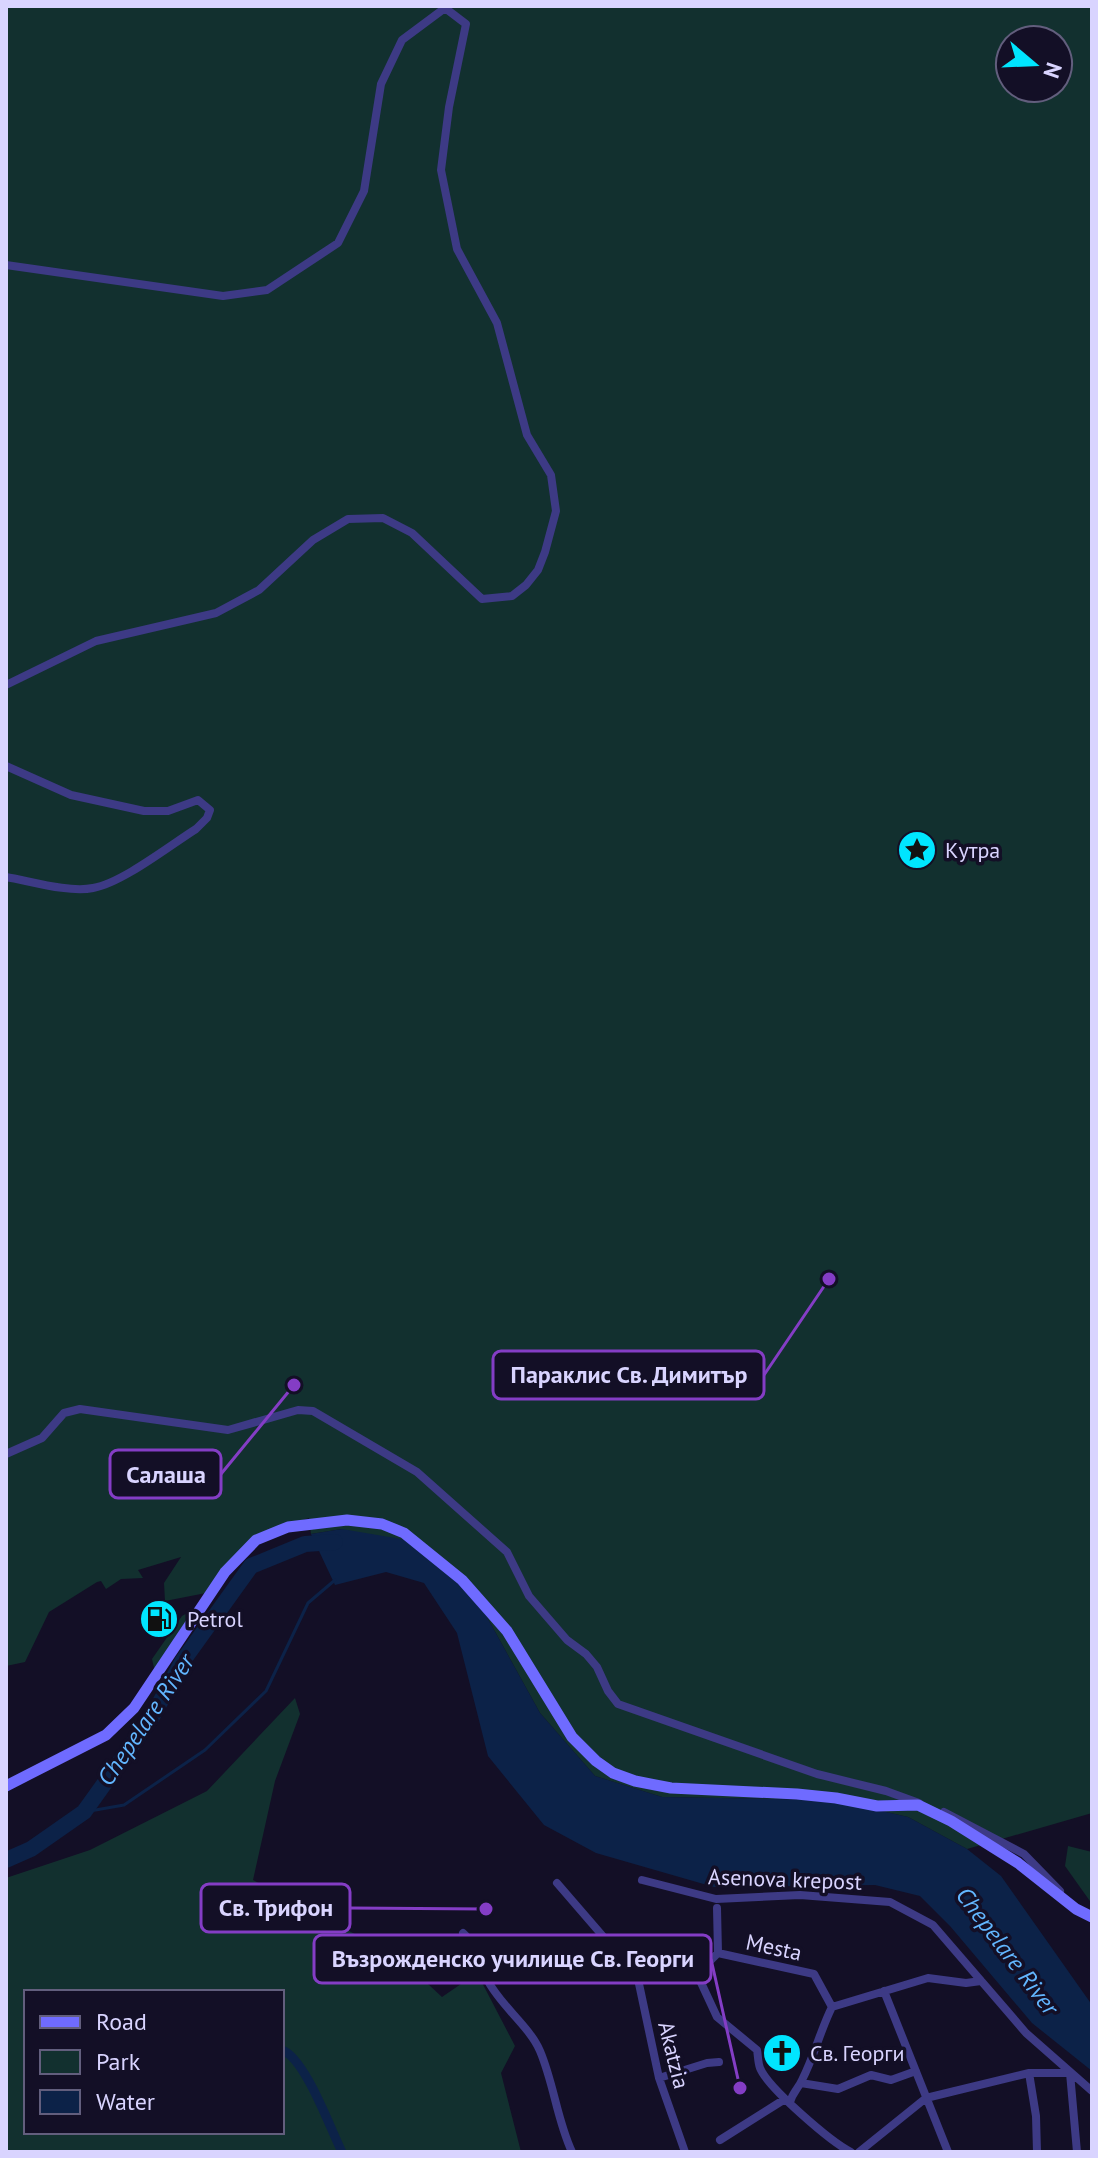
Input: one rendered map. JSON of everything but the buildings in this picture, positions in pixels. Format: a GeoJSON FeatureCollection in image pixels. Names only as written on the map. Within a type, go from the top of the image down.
{"type":"FeatureCollection","features":[{"type":"Feature","properties":{"kind":"main road"},"geometry":{"type":"LineString","coordinates":[[6,1786],[106,1735],[134,1708],[225,1572],[256,1540],[288,1527],[347,1520],[382,1524],[404,1533],[462,1580],[507,1631],[572,1737],[613,1773],[671,1788],[823,1796],[877,1806],[918,1805],[951,1821],[1018,1863],[1076,1909],[1092,1917]]}},
{"type":"Feature","properties":{"kind":"street"},"geometry":{"type":"LineString","coordinates":[[6,265],[223,296],[267,290],[338,243],[364,191],[381,84],[402,40],[445,8],[466,24],[449,107],[441,170],[457,249],[497,323],[527,435],[551,475],[556,511],[538,570],[512,596],[482,599],[412,533],[383,518],[348,519],[313,540],[259,590],[216,613],[96,641],[6,685]]}},
{"type":"Feature","properties":{"kind":"street"},"geometry":{"type":"LineString","coordinates":[[6,766],[71,795],[144,811],[168,811],[198,800],[210,810],[196,829],[109,883],[91,889],[6,877]]}},
{"type":"Feature","properties":{"kind":"street"},"geometry":{"type":"LineString","coordinates":[[6,1454],[42,1438],[64,1413],[80,1409],[228,1430],[298,1410],[313,1411],[417,1472],[507,1552],[529,1596],[567,1640],[597,1667],[618,1704],[636,1713],[817,1774],[886,1791],[953,1816],[1024,1854],[1076,1909]]}},
{"type":"Feature","properties":{"kind":"street","name":"Asenova krepost"},"geometry":{"type":"LineString","coordinates":[[642,1880],[716,1899],[800,1895],[890,1902],[933,1925],[1026,2033],[1092,2091]]}},
{"type":"Feature","properties":{"kind":"street"},"geometry":{"type":"LineString","coordinates":[[557,1883],[620,1956],[635,1965],[697,1974],[717,2017],[757,2050],[760,2069],[788,2101],[851,2152]]}},
{"type":"Feature","properties":{"kind":"street"},"geometry":{"type":"LineString","coordinates":[[717,1908],[718,1953]]}},
{"type":"Feature","properties":{"kind":"street"},"geometry":{"type":"LineString","coordinates":[[463,1933],[473,1941],[488,1981],[539,2048],[563,2133],[572,2152]]}},
{"type":"Feature","properties":{"kind":"street","name":"Mesta"},"geometry":{"type":"LineString","coordinates":[[697,1974],[718,1953],[814,1974],[832,2007]]}},
{"type":"Feature","properties":{"kind":"street","name":"Akatzia"},"geometry":{"type":"LineString","coordinates":[[635,1965],[659,2078],[685,2152]]}},
{"type":"Feature","properties":{"kind":"street"},"geometry":{"type":"LineString","coordinates":[[720,2140],[788,2101],[801,2083],[832,2007],[928,1978],[966,1983],[981,1981]]}},
{"type":"Feature","properties":{"kind":"street"},"geometry":{"type":"LineString","coordinates":[[884,1991],[948,2152]]}},
{"type":"Feature","properties":{"kind":"street"},"geometry":{"type":"LineString","coordinates":[[659,2078],[719,2062]]}},
{"type":"Feature","properties":{"kind":"street"},"geometry":{"type":"LineString","coordinates":[[801,2083],[838,2089],[871,2075],[891,2080],[916,2071]]}},
{"type":"Feature","properties":{"kind":"street"},"geometry":{"type":"LineString","coordinates":[[1029,2073],[1036,2116],[1037,2152]]}},
{"type":"Feature","properties":{"kind":"street"},"geometry":{"type":"LineString","coordinates":[[859,2152],[926,2098],[1029,2073],[1070,2073],[1077,2152]]}},
{"type":"Feature","properties":{"kind":"street"},"geometry":{"type":"LineString","coordinates":[[830,2152],[840,2146]]}},
{"type":"Feature","properties":{"kind":"green space"},"geometry":{"type":"Polygon","coordinates":[[[6,6],[1092,6],[1092,1813],[967,1849],[908,1817],[833,1800],[662,1797],[595,1776],[540,1713],[483,1610],[342,1529],[311,1534],[309,1518],[273,1529],[206,1593],[165,1601],[164,1583],[181,1557],[138,1570],[143,1578],[121,1579],[106,1589],[101,1581],[97,1582],[49,1612],[25,1662],[6,1666],[6,6]]]}},
{"type":"Feature","properties":{"kind":"green space"},"geometry":{"type":"Polygon","coordinates":[[[189,1612],[196,1613],[155,1672],[152,1659],[182,1616],[189,1612]]]}},
{"type":"Feature","properties":{"kind":"green space"},"geometry":{"type":"Polygon","coordinates":[[[295,1698],[300,1714],[275,1781],[253,1880],[400,1958],[442,1997],[477,1973],[515,2046],[501,2073],[521,2152],[6,2152],[6,1878],[90,1850],[207,1791],[295,1698]]]}},
{"type":"Feature","properties":{"kind":"green space"},"geometry":{"type":"Polygon","coordinates":[[[1068,1846],[1092,1852],[1092,1904],[1065,1866],[1068,1846]]]}},
{"type":"Feature","properties":{"kind":"water"},"geometry":{"type":"Polygon","coordinates":[[[342,1529],[407,1540],[440,1564],[483,1610],[540,1713],[595,1776],[662,1797],[833,1800],[908,1817],[967,1849],[1001,1876],[1092,2005],[1092,2071],[1032,2023],[950,1926],[920,1896],[875,1885],[714,1887],[596,1853],[544,1825],[488,1756],[457,1633],[424,1583],[386,1572],[335,1585],[311,1534],[342,1529]]]}},
{"type":"Feature","properties":{"kind":"waterway","name":"Chepelare River"},"geometry":{"type":"LineString","coordinates":[[6,1860],[31,1849],[84,1812],[152,1717],[182,1662],[251,1566],[305,1544],[335,1542]]}},
{"type":"Feature","properties":{"kind":"waterway"},"geometry":{"type":"LineString","coordinates":[[84,1812],[124,1805],[205,1750],[266,1691],[308,1603],[335,1580]]}},
{"type":"Feature","properties":{"kind":"waterway"},"geometry":{"type":"LineString","coordinates":[[284,2051],[308,2079],[342,2152]]}},
{"type":"Feature","properties":{"kind":"place","name":"Кутра"},"geometry":{"type":"Point","coordinates":[917,850]}},
{"type":"Feature","properties":{"kind":"place","name":"Параклис Св. Димитър"},"geometry":{"type":"Point","coordinates":[829,1279]}},
{"type":"Feature","properties":{"kind":"place","name":"Салаша"},"geometry":{"type":"Point","coordinates":[294,1385]}},
{"type":"Feature","properties":{"kind":"place","name":"Petrol"},"geometry":{"type":"Point","coordinates":[159,1619]}},
{"type":"Feature","properties":{"kind":"place","name":"Св. Трифон"},"geometry":{"type":"Point","coordinates":[486,1909]}},
{"type":"Feature","properties":{"kind":"place","name":"Св. Георги"},"geometry":{"type":"Point","coordinates":[782,2053]}},
{"type":"Feature","properties":{"kind":"place","name":"Възрожденско училище Св. Георги"},"geometry":{"type":"Point","coordinates":[740,2088]}}]}
